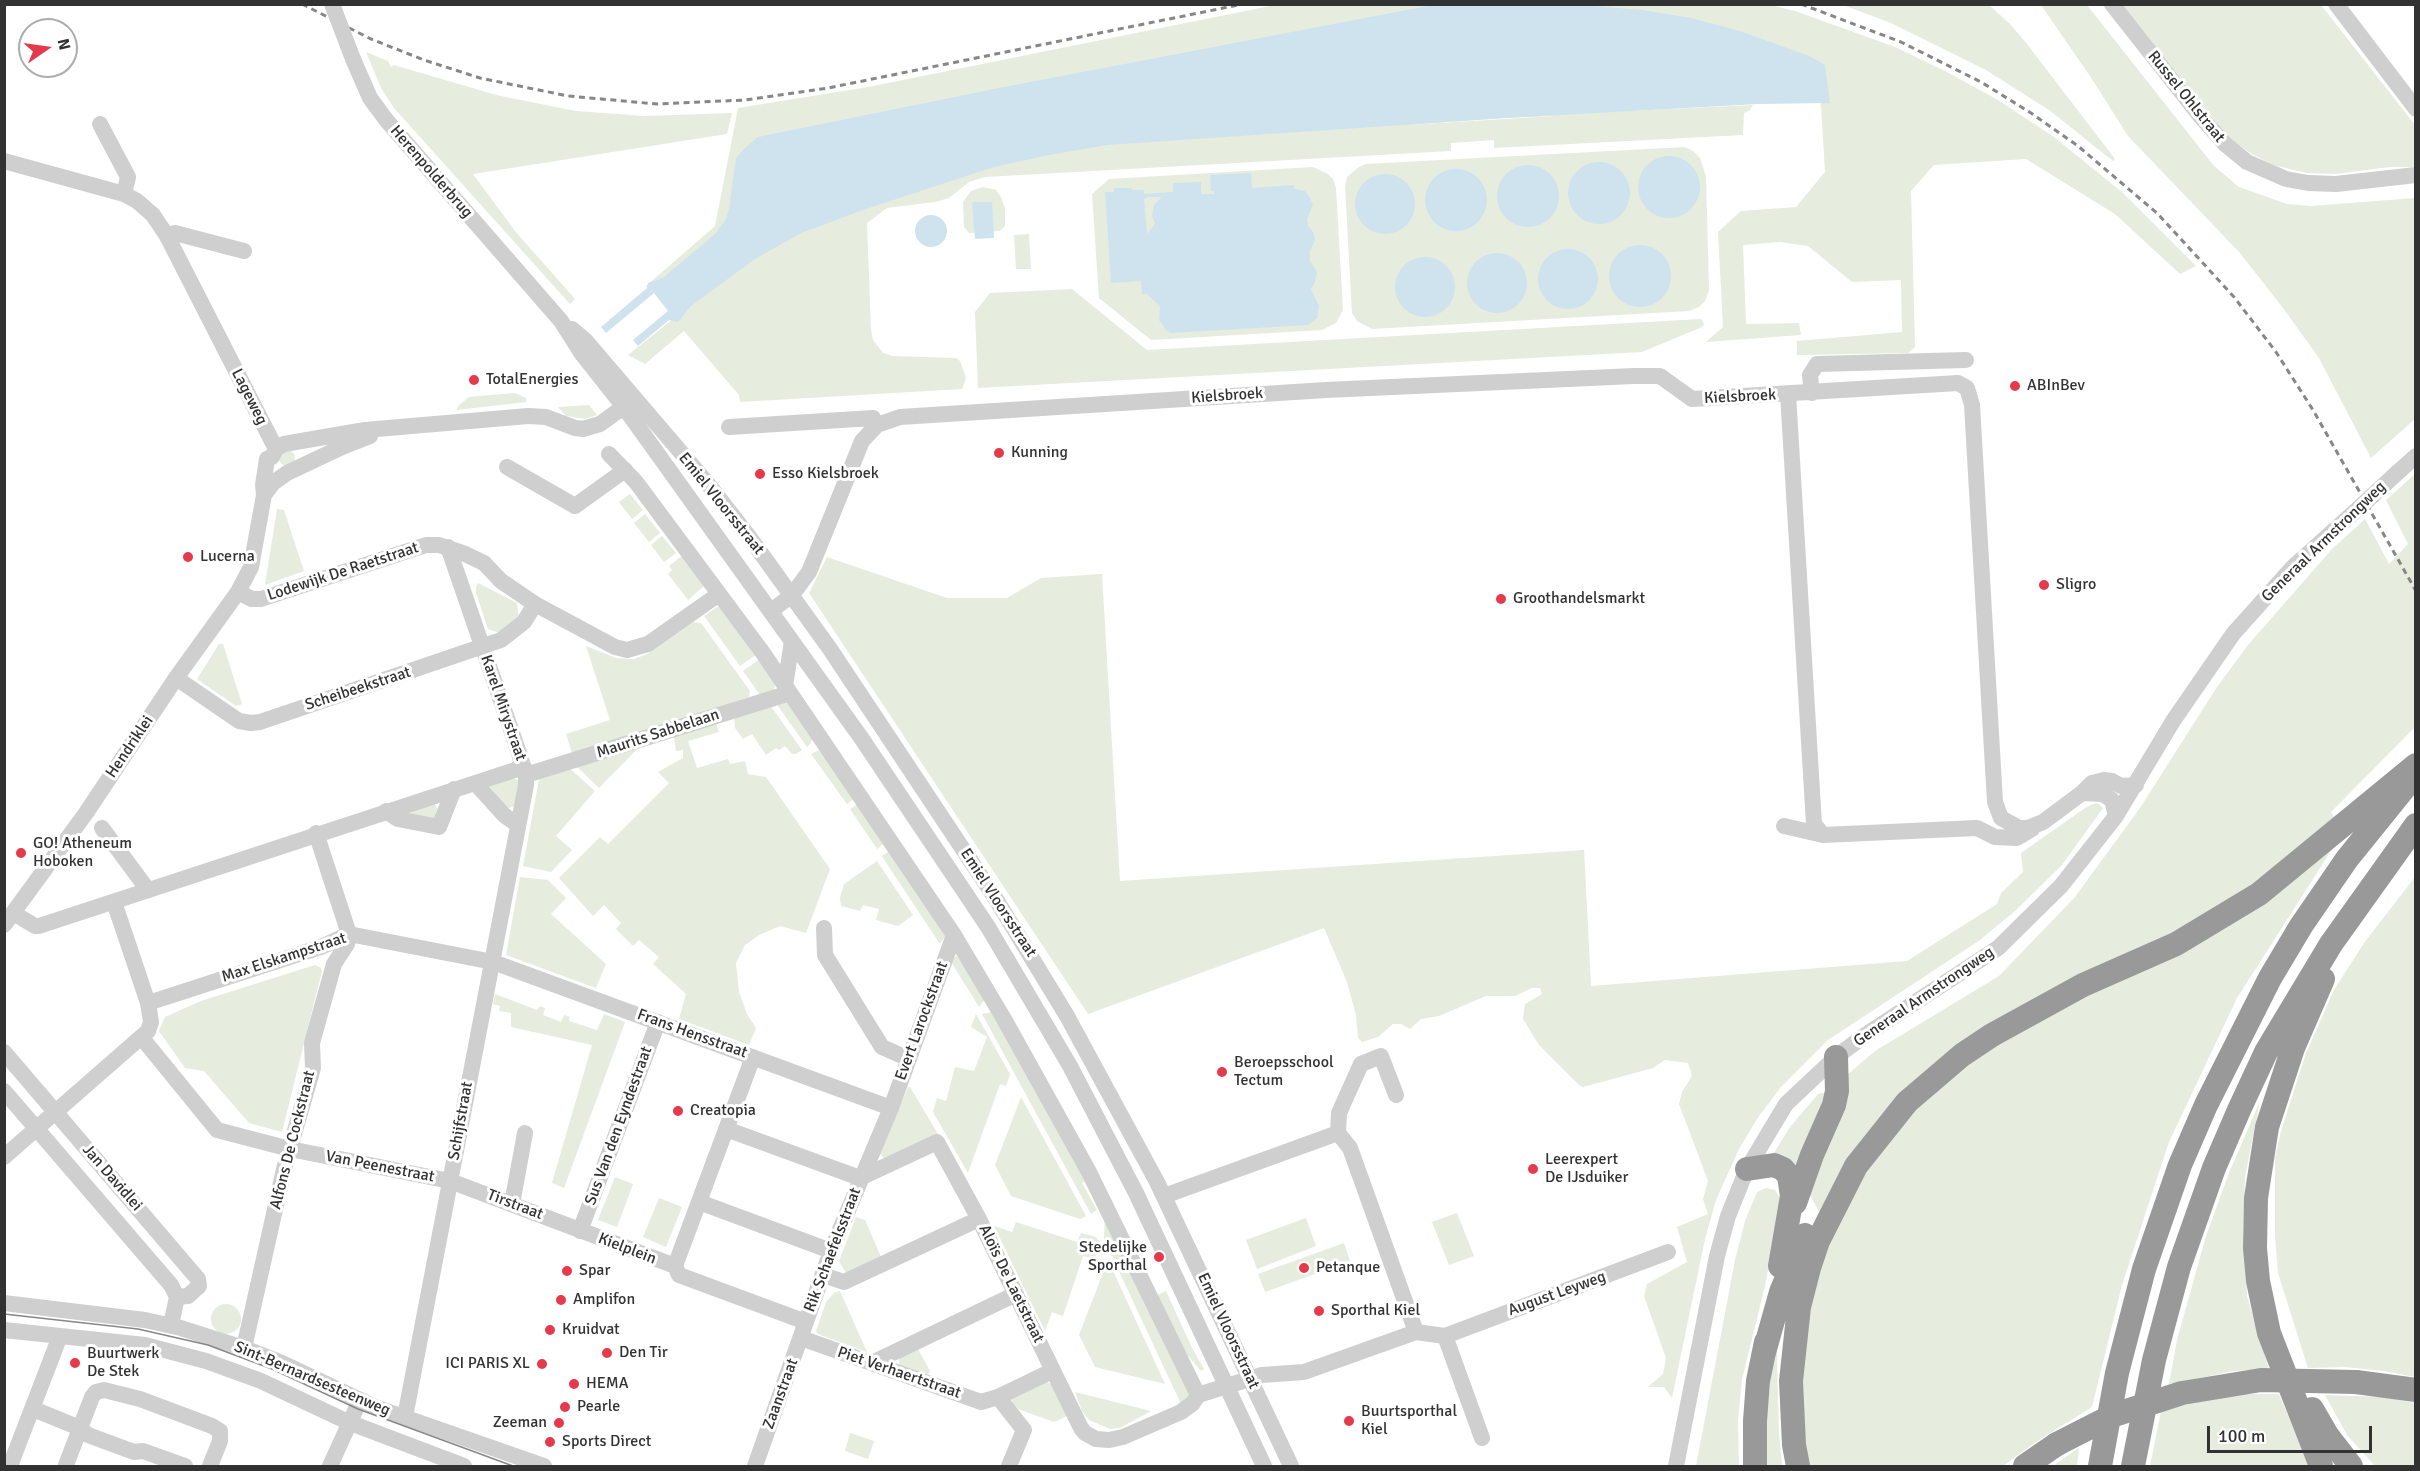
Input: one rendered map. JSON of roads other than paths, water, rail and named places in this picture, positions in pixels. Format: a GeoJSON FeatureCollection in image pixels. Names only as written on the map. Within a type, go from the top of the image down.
{"type":"FeatureCollection","features":[{"type":"Feature","properties":{"kind":"highway"},"geometry":{"type":"LineString","coordinates":[[1797,1467],[1791,1381],[1799,1308],[1818,1240],[1856,1166],[1907,1101],[1962,1054],[1992,1035],[2083,985],[2175,944],[2259,894],[2415,765]]}},
{"type":"Feature","properties":{"kind":"highway"},"geometry":{"type":"LineString","coordinates":[[2100,1467],[2117,1373],[2144,1269],[2180,1165],[2206,1105],[2270,978],[2301,926],[2347,859],[2415,775]]}},
{"type":"Feature","properties":{"kind":"highway"},"geometry":{"type":"LineString","coordinates":[[2133,1467],[2157,1349],[2179,1267],[2214,1168],[2266,1052],[2299,994],[2415,825]]}},
{"type":"Feature","properties":{"kind":"highway"},"geometry":{"type":"LineString","coordinates":[[2320,1467],[2269,1333],[2258,1281],[2256,1198],[2265,1137],[2277,1094],[2293,1048],[2321,985],[2343,927]]}},
{"type":"Feature","properties":{"kind":"highway"},"geometry":{"type":"LineString","coordinates":[[1763,1356],[1781,1292],[1821,1199],[1840,1167],[1868,1128],[1900,1092],[1957,1046],[2047,996],[2083,985]]}},
{"type":"Feature","properties":{"kind":"highway"},"geometry":{"type":"LineString","coordinates":[[1755,1467],[1758,1381],[1789,1224],[1798,1189],[1834,1105],[1837,1091],[1836,1058]]}},
{"type":"Feature","properties":{"kind":"highway"},"geometry":{"type":"LineString","coordinates":[[1747,1169],[1774,1165],[1783,1169],[1789,1176],[1792,1196],[1789,1224]]}},
{"type":"Feature","properties":{"kind":"highway"},"geometry":{"type":"LineString","coordinates":[[2262,1299],[2274,1330],[2312,1407],[2328,1435],[2351,1467]]}},
{"type":"Feature","properties":{"kind":"highway"},"geometry":{"type":"LineString","coordinates":[[2025,1467],[2057,1444],[2114,1414],[2182,1393],[2261,1380],[2356,1382],[2415,1390]]}},
{"type":"Feature","properties":{"kind":"street","name":"Herenpolderbrug"},"geometry":{"type":"LineString","coordinates":[[332,4],[370,98],[387,121],[561,321],[582,354],[629,403]]}},
{"type":"Feature","properties":{"kind":"street","name":"Russel Ohlstraat"},"geometry":{"type":"LineString","coordinates":[[2112,4],[2201,117],[2225,144],[2247,162],[2286,179],[2308,183],[2336,184],[2415,175]]}},
{"type":"Feature","properties":{"kind":"street"},"geometry":{"type":"LineString","coordinates":[[2336,4],[2415,109]]}},
{"type":"Feature","properties":{"kind":"street"},"geometry":{"type":"LineString","coordinates":[[100,124],[128,177],[124,194]]}},
{"type":"Feature","properties":{"kind":"street","name":"Lageweg"},"geometry":{"type":"LineString","coordinates":[[4,161],[124,194],[153,215],[167,236],[279,450]]}},
{"type":"Feature","properties":{"kind":"street"},"geometry":{"type":"LineString","coordinates":[[167,236],[175,233],[244,251]]}},
{"type":"Feature","properties":{"kind":"street"},"geometry":{"type":"LineString","coordinates":[[1812,393],[1810,375],[1817,364],[1966,360]]}},
{"type":"Feature","properties":{"kind":"street","name":"Kielsbroek"},"geometry":{"type":"LineString","coordinates":[[877,424],[900,417],[920,415],[1326,390],[1634,376],[1660,376],[1692,399],[1952,383],[1964,385],[1972,405],[1995,802],[2001,818]]}},
{"type":"Feature","properties":{"kind":"street","name":"Kielsbroek"},"geometry":{"type":"LineString","coordinates":[[1788,394],[1819,829]]}},
{"type":"Feature","properties":{"kind":"street"},"geometry":{"type":"LineString","coordinates":[[264,495],[263,485],[267,459],[279,450],[340,434],[528,416],[546,417],[583,429],[600,424],[629,403]]}},
{"type":"Feature","properties":{"kind":"street","name":"Emiel Vloorsstraat"},"geometry":{"type":"LineString","coordinates":[[629,403],[708,484],[792,595],[895,746],[1024,943],[1111,1095],[1164,1196],[1291,1467]]}},
{"type":"Feature","properties":{"kind":"street","name":"Emiel Vloorsstraat"},"geometry":{"type":"LineString","coordinates":[[629,403],[944,859],[1029,996],[1070,1066],[1136,1193],[1264,1467]]}},
{"type":"Feature","properties":{"kind":"street"},"geometry":{"type":"LineString","coordinates":[[729,427],[873,418],[877,424],[862,441],[809,572],[792,595],[771,611]]}},
{"type":"Feature","properties":{"kind":"street"},"geometry":{"type":"LineString","coordinates":[[264,495],[273,483],[292,471],[342,447],[391,428]]}},
{"type":"Feature","properties":{"kind":"street"},"geometry":{"type":"LineString","coordinates":[[297,448],[301,455],[301,462],[292,471],[278,470],[273,464],[279,450],[297,448]]}},
{"type":"Feature","properties":{"kind":"street"},"geometry":{"type":"LineString","coordinates":[[609,454],[625,470],[788,689],[954,935],[1004,1018],[1089,1172],[1198,1395]]}},
{"type":"Feature","properties":{"kind":"street","name":"Generaal Armstrongweg"},"geometry":{"type":"LineString","coordinates":[[1676,1467],[1717,1256],[1728,1216],[1747,1169],[1786,1104],[1836,1058],[1998,948],[2061,886],[2233,634],[2292,568],[2415,456]]}},
{"type":"Feature","properties":{"kind":"street"},"geometry":{"type":"LineString","coordinates":[[507,467],[575,506],[625,470]]}},
{"type":"Feature","properties":{"kind":"street","name":"Hendriklei"},"geometry":{"type":"LineString","coordinates":[[10,920],[86,813],[176,678],[238,592],[251,567],[264,495]]}},
{"type":"Feature","properties":{"kind":"street","name":"Lodewijk De Raetstraat"},"geometry":{"type":"LineString","coordinates":[[238,592],[252,599],[261,599],[426,545],[448,547],[484,563],[501,581],[535,604],[615,647],[627,650],[648,644],[719,594]]}},
{"type":"Feature","properties":{"kind":"street"},"geometry":{"type":"LineString","coordinates":[[448,547],[482,648]]}},
{"type":"Feature","properties":{"kind":"street","name":"Scheibeekstraat"},"geometry":{"type":"LineString","coordinates":[[176,678],[238,721],[260,722],[482,648],[513,633],[524,622],[535,604]]}},
{"type":"Feature","properties":{"kind":"street"},"geometry":{"type":"LineString","coordinates":[[788,689],[792,641]]}},
{"type":"Feature","properties":{"kind":"street","name":"Karel Mirystraat"},"geometry":{"type":"LineString","coordinates":[[482,648],[525,771]]}},
{"type":"Feature","properties":{"kind":"street","name":"Maurits Sabbelaan"},"geometry":{"type":"LineString","coordinates":[[10,920],[35,926],[454,789],[525,771],[788,689]]}},
{"type":"Feature","properties":{"kind":"street","name":"Schijfstraat"},"geometry":{"type":"LineString","coordinates":[[405,1418],[487,980],[493,962],[518,825],[525,771]]}},
{"type":"Feature","properties":{"kind":"street"},"geometry":{"type":"LineString","coordinates":[[1784,826],[1819,829],[1977,828],[1995,837],[2017,838],[2043,822],[2092,783],[2103,780],[2112,781],[2122,797]]}},
{"type":"Feature","properties":{"kind":"street"},"geometry":{"type":"LineString","coordinates":[[475,783],[504,815],[518,825]]}},
{"type":"Feature","properties":{"kind":"street"},"geometry":{"type":"LineString","coordinates":[[386,811],[398,819],[439,827],[454,789]]}},
{"type":"Feature","properties":{"kind":"street"},"geometry":{"type":"LineString","coordinates":[[1819,829],[2001,818],[2019,828],[2028,828],[2043,822]]}},
{"type":"Feature","properties":{"kind":"street"},"geometry":{"type":"LineString","coordinates":[[1995,837],[2001,818]]}},
{"type":"Feature","properties":{"kind":"street"},"geometry":{"type":"LineString","coordinates":[[102,828],[148,890]]}},
{"type":"Feature","properties":{"kind":"street"},"geometry":{"type":"LineString","coordinates":[[316,833],[349,934]]}},
{"type":"Feature","properties":{"kind":"street"},"geometry":{"type":"LineString","coordinates":[[4,1157],[148,1031],[151,1022],[148,1004],[114,902]]}},
{"type":"Feature","properties":{"kind":"street"},"geometry":{"type":"LineString","coordinates":[[824,928],[825,955],[882,1047],[909,1059]]}},
{"type":"Feature","properties":{"kind":"street","name":"Max Elskampstraat"},"geometry":{"type":"LineString","coordinates":[[148,1004],[321,947],[349,934],[493,962]]}},
{"type":"Feature","properties":{"kind":"street","name":"Alfons De Cockstraat"},"geometry":{"type":"LineString","coordinates":[[244,1348],[290,1149],[313,1068],[312,1043],[334,964],[347,944],[349,934]]}},
{"type":"Feature","properties":{"kind":"street","name":"Evert Larockstraat"},"geometry":{"type":"LineString","coordinates":[[891,1108],[954,935]]}},
{"type":"Feature","properties":{"kind":"street"},"geometry":{"type":"LineString","coordinates":[[321,947],[328,953],[334,964]]}},
{"type":"Feature","properties":{"kind":"street","name":"Frans Hensstraat"},"geometry":{"type":"LineString","coordinates":[[493,962],[891,1108]]}},
{"type":"Feature","properties":{"kind":"street","name":"Sus Van den Eyndestraat"},"geometry":{"type":"LineString","coordinates":[[580,1231],[658,1022]]}},
{"type":"Feature","properties":{"kind":"street","name":"Van Peenestraat"},"geometry":{"type":"LineString","coordinates":[[142,1038],[217,1130],[290,1149],[450,1181]]}},
{"type":"Feature","properties":{"kind":"street","name":"Jan Davidlei"},"geometry":{"type":"LineString","coordinates":[[4,1052],[198,1279],[199,1286],[194,1291],[188,1296],[177,1297],[171,1284],[4,1091]]}},
{"type":"Feature","properties":{"kind":"street"},"geometry":{"type":"LineString","coordinates":[[1396,1095],[1381,1056],[1361,1064],[1339,1113],[1338,1133],[1350,1148],[1416,1332]]}},
{"type":"Feature","properties":{"kind":"street"},"geometry":{"type":"LineString","coordinates":[[675,1266],[753,1057]]}},
{"type":"Feature","properties":{"kind":"street","name":"Rik Schaefelsstraat"},"geometry":{"type":"LineString","coordinates":[[803,1330],[831,1251],[891,1108]]}},
{"type":"Feature","properties":{"kind":"street"},"geometry":{"type":"LineString","coordinates":[[726,1129],[860,1178]]}},
{"type":"Feature","properties":{"kind":"street"},"geometry":{"type":"LineString","coordinates":[[512,1204],[525,1133]]}},
{"type":"Feature","properties":{"kind":"street"},"geometry":{"type":"LineString","coordinates":[[1164,1196],[1338,1133]]}},
{"type":"Feature","properties":{"kind":"street","name":"Aloïs De Laetstraat"},"geometry":{"type":"LineString","coordinates":[[937,1142],[979,1219],[1081,1428],[1096,1439],[1109,1440],[1123,1437],[1181,1412],[1193,1404],[1198,1395]]}},
{"type":"Feature","properties":{"kind":"street","name":"Rik Schaefelsstraat"},"geometry":{"type":"LineString","coordinates":[[860,1178],[937,1142]]}},
{"type":"Feature","properties":{"kind":"street","name":"Tirstraat"},"geometry":{"type":"LineString","coordinates":[[450,1181],[580,1231]]}},
{"type":"Feature","properties":{"kind":"street"},"geometry":{"type":"LineString","coordinates":[[699,1202],[831,1251]]}},
{"type":"Feature","properties":{"kind":"street"},"geometry":{"type":"LineString","coordinates":[[823,1275],[844,1282],[979,1219]]}},
{"type":"Feature","properties":{"kind":"street","name":"Kielplein"},"geometry":{"type":"LineString","coordinates":[[580,1231],[675,1266],[679,1275],[803,1330]]}},
{"type":"Feature","properties":{"kind":"street","name":"August Leyweg"},"geometry":{"type":"LineString","coordinates":[[1227,1385],[1276,1373],[1304,1372],[1416,1332],[1445,1336],[1668,1252]]}},
{"type":"Feature","properties":{"kind":"street"},"geometry":{"type":"LineString","coordinates":[[874,1362],[1016,1294]]}},
{"type":"Feature","properties":{"kind":"street"},"geometry":{"type":"LineString","coordinates":[[171,1325],[177,1297]]}},
{"type":"Feature","properties":{"kind":"street","name":"Sint-Bernardsesteenweg"},"geometry":{"type":"LineString","coordinates":[[4,1303],[171,1325],[244,1348],[405,1418],[544,1467]]}},
{"type":"Feature","properties":{"kind":"street","name":"Sint-Bernardsesteenweg"},"geometry":{"type":"LineString","coordinates":[[4,1330],[145,1346],[206,1361],[261,1381],[348,1422],[464,1467]]}},
{"type":"Feature","properties":{"kind":"street","name":"Piet Verhaertstraat"},"geometry":{"type":"LineString","coordinates":[[803,1330],[858,1359],[874,1362],[981,1402],[998,1397],[1052,1371]]}},
{"type":"Feature","properties":{"kind":"street","name":"Zaanstraat"},"geometry":{"type":"LineString","coordinates":[[755,1467],[803,1330]]}},
{"type":"Feature","properties":{"kind":"street"},"geometry":{"type":"LineString","coordinates":[[10,1467],[60,1336]]}},
{"type":"Feature","properties":{"kind":"street"},"geometry":{"type":"LineString","coordinates":[[1445,1336],[1482,1438]]}},
{"type":"Feature","properties":{"kind":"street","name":"Emiel Vloorsstraat"},"geometry":{"type":"LineString","coordinates":[[1198,1395],[1227,1385]]}},
{"type":"Feature","properties":{"kind":"street"},"geometry":{"type":"LineString","coordinates":[[66,1465],[92,1397],[96,1392],[105,1390],[140,1399],[220,1431],[220,1441],[210,1467]]}},
{"type":"Feature","properties":{"kind":"street"},"geometry":{"type":"LineString","coordinates":[[998,1397],[1024,1430],[1009,1467]]}},
{"type":"Feature","properties":{"kind":"street"},"geometry":{"type":"LineString","coordinates":[[330,1467],[348,1422],[360,1400]]}},
{"type":"Feature","properties":{"kind":"street"},"geometry":{"type":"LineString","coordinates":[[33,1409],[80,1428],[88,1435],[134,1452],[143,1451],[186,1467]]}},
{"type":"Feature","properties":{"kind":"water"},"geometry":{"type":"Polygon","coordinates":[[[1439,4],[1569,4],[1643,10],[1691,18],[1740,31],[1809,56],[1825,65],[1830,103],[1758,104],[1506,118],[1107,145],[1049,155],[994,167],[801,233],[755,259],[691,306],[678,322],[669,320],[638,346],[633,340],[668,311],[654,293],[606,333],[601,327],[647,288],[648,283],[663,278],[715,234],[726,219],[729,209],[736,158],[758,137],[994,89],[1439,4]]]}},
{"type":"Feature","properties":{"kind":"water"},"geometry":{"type":"Polygon","coordinates":[[[1669,156],[1681,158],[1691,165],[1698,175],[1700,187],[1698,199],[1691,209],[1681,216],[1669,218],[1657,216],[1647,209],[1640,199],[1638,187],[1640,175],[1647,165],[1657,158],[1669,156]]]}},
{"type":"Feature","properties":{"kind":"water"},"geometry":{"type":"Polygon","coordinates":[[[1599,162],[1616,167],[1621,171],[1625,176],[1630,193],[1625,210],[1621,215],[1616,219],[1599,224],[1582,219],[1577,215],[1573,210],[1568,193],[1573,176],[1577,171],[1582,167],[1599,162]]]}},
{"type":"Feature","properties":{"kind":"water"},"geometry":{"type":"Polygon","coordinates":[[[1528,165],[1545,170],[1550,174],[1554,179],[1559,196],[1554,213],[1550,218],[1545,222],[1528,227],[1511,222],[1506,218],[1502,213],[1497,196],[1502,179],[1506,174],[1511,170],[1528,165]]]}},
{"type":"Feature","properties":{"kind":"water"},"geometry":{"type":"Polygon","coordinates":[[[1456,169],[1478,178],[1487,200],[1478,222],[1456,231],[1434,222],[1425,200],[1434,178],[1456,169]]]}},
{"type":"Feature","properties":{"kind":"water"},"geometry":{"type":"Polygon","coordinates":[[[1251,173],[1252,188],[1294,185],[1294,189],[1305,191],[1310,198],[1313,205],[1307,219],[1315,239],[1310,252],[1310,261],[1317,272],[1311,289],[1319,306],[1317,318],[1308,325],[1171,333],[1159,320],[1160,306],[1147,294],[1142,294],[1141,281],[1111,283],[1105,192],[1114,192],[1114,188],[1132,188],[1132,190],[1144,190],[1144,194],[1173,192],[1173,183],[1201,182],[1201,194],[1214,194],[1214,191],[1211,191],[1210,175],[1251,173]],[[1162,197],[1144,199],[1147,234],[1155,224],[1152,216],[1154,205],[1162,197]]]}},
{"type":"Feature","properties":{"kind":"water"},"geometry":{"type":"Polygon","coordinates":[[[1379,174],[1391,174],[1402,179],[1410,187],[1415,204],[1413,216],[1402,229],[1391,234],[1379,234],[1368,229],[1360,221],[1355,210],[1355,198],[1360,187],[1368,179],[1379,174]]]}},
{"type":"Feature","properties":{"kind":"water"},"geometry":{"type":"Polygon","coordinates":[[[972,202],[992,202],[994,238],[975,239],[972,202]]]}},
{"type":"Feature","properties":{"kind":"water"},"geometry":{"type":"Polygon","coordinates":[[[931,215],[942,220],[947,231],[942,242],[931,247],[920,242],[915,231],[920,220],[931,215]]]}},
{"type":"Feature","properties":{"kind":"water"},"geometry":{"type":"Polygon","coordinates":[[[1640,245],[1657,250],[1662,254],[1666,259],[1671,276],[1666,293],[1662,298],[1657,302],[1640,307],[1623,302],[1618,298],[1614,293],[1609,276],[1614,259],[1618,254],[1623,250],[1640,245]]]}},
{"type":"Feature","properties":{"kind":"water"},"geometry":{"type":"Polygon","coordinates":[[[1562,249],[1574,249],[1585,254],[1593,262],[1598,279],[1596,291],[1585,304],[1574,309],[1562,309],[1551,304],[1543,296],[1538,285],[1538,273],[1543,262],[1551,254],[1562,249]]]}},
{"type":"Feature","properties":{"kind":"water"},"geometry":{"type":"Polygon","coordinates":[[[1491,253],[1503,253],[1514,258],[1522,266],[1527,283],[1525,295],[1514,308],[1503,313],[1491,313],[1480,308],[1472,300],[1467,289],[1467,277],[1472,266],[1480,258],[1491,253]]]}},
{"type":"Feature","properties":{"kind":"water"},"geometry":{"type":"Polygon","coordinates":[[[1419,257],[1431,257],[1442,262],[1450,270],[1455,287],[1453,299],[1442,312],[1431,317],[1419,317],[1408,312],[1400,304],[1395,293],[1395,281],[1400,270],[1408,262],[1419,257]]]}},
{"type":"Feature","properties":{"kind":"tram line"},"geometry":{"type":"LineString","coordinates":[[4,1314],[138,1329],[208,1345],[272,1369],[358,1409],[513,1466]]}},
{"type":"Feature","properties":{"kind":"railway"},"geometry":{"type":"LineString","coordinates":[[302,4],[371,39],[424,60],[480,78],[568,96],[657,104],[745,100],[828,88],[1243,4]]}},
{"type":"Feature","properties":{"kind":"railway"},"geometry":{"type":"LineString","coordinates":[[1801,4],[1901,42],[1981,82],[2078,146],[2158,214],[2234,297],[2276,352],[2313,410],[2416,591]]}},
{"type":"Feature","properties":{"kind":"place","name":"TotalEnergies"},"geometry":{"type":"Point","coordinates":[474,380]}},
{"type":"Feature","properties":{"kind":"place","name":"ABInBev"},"geometry":{"type":"Point","coordinates":[2015,386]}},
{"type":"Feature","properties":{"kind":"place","name":"Kunning"},"geometry":{"type":"Point","coordinates":[999,453]}},
{"type":"Feature","properties":{"kind":"place","name":"Esso Kielsbroek"},"geometry":{"type":"Point","coordinates":[760,474]}},
{"type":"Feature","properties":{"kind":"place","name":"Lucerna"},"geometry":{"type":"Point","coordinates":[188,557]}},
{"type":"Feature","properties":{"kind":"place","name":"Sligro"},"geometry":{"type":"Point","coordinates":[2044,585]}},
{"type":"Feature","properties":{"kind":"place","name":"Groothandelsmarkt"},"geometry":{"type":"Point","coordinates":[1501,599]}},
{"type":"Feature","properties":{"kind":"place","name":"GO! Atheneum Hoboken"},"geometry":{"type":"Point","coordinates":[21,853]}},
{"type":"Feature","properties":{"kind":"place","name":"Beroepsschool Tectum"},"geometry":{"type":"Point","coordinates":[1222,1072]}},
{"type":"Feature","properties":{"kind":"place","name":"Creatopia"},"geometry":{"type":"Point","coordinates":[678,1111]}},
{"type":"Feature","properties":{"kind":"place","name":"Leerexpert De IJsduiker"},"geometry":{"type":"Point","coordinates":[1533,1169]}},
{"type":"Feature","properties":{"kind":"place","name":"Stedelijke Sporthal"},"geometry":{"type":"Point","coordinates":[1159,1257]}},
{"type":"Feature","properties":{"kind":"place","name":"Petanque"},"geometry":{"type":"Point","coordinates":[1304,1268]}},
{"type":"Feature","properties":{"kind":"place","name":"Spar"},"geometry":{"type":"Point","coordinates":[567,1271]}},
{"type":"Feature","properties":{"kind":"place","name":"Amplifon"},"geometry":{"type":"Point","coordinates":[561,1300]}},
{"type":"Feature","properties":{"kind":"place","name":"Sporthal Kiel"},"geometry":{"type":"Point","coordinates":[1319,1311]}},
{"type":"Feature","properties":{"kind":"place","name":"Kruidvat"},"geometry":{"type":"Point","coordinates":[550,1330]}},
{"type":"Feature","properties":{"kind":"place","name":"Den Tir"},"geometry":{"type":"Point","coordinates":[607,1353]}},
{"type":"Feature","properties":{"kind":"place","name":"Buurtwerk De Stek"},"geometry":{"type":"Point","coordinates":[75,1363]}},
{"type":"Feature","properties":{"kind":"place","name":"ICI PARIS XL"},"geometry":{"type":"Point","coordinates":[542,1364]}},
{"type":"Feature","properties":{"kind":"place","name":"HEMA"},"geometry":{"type":"Point","coordinates":[574,1384]}},
{"type":"Feature","properties":{"kind":"place","name":"Pearle"},"geometry":{"type":"Point","coordinates":[565,1407]}},
{"type":"Feature","properties":{"kind":"place","name":"Buurtsporthal Kiel"},"geometry":{"type":"Point","coordinates":[1349,1421]}},
{"type":"Feature","properties":{"kind":"place","name":"Zeeman"},"geometry":{"type":"Point","coordinates":[559,1423]}},
{"type":"Feature","properties":{"kind":"place","name":"Sports Direct"},"geometry":{"type":"Point","coordinates":[550,1442]}}]}
